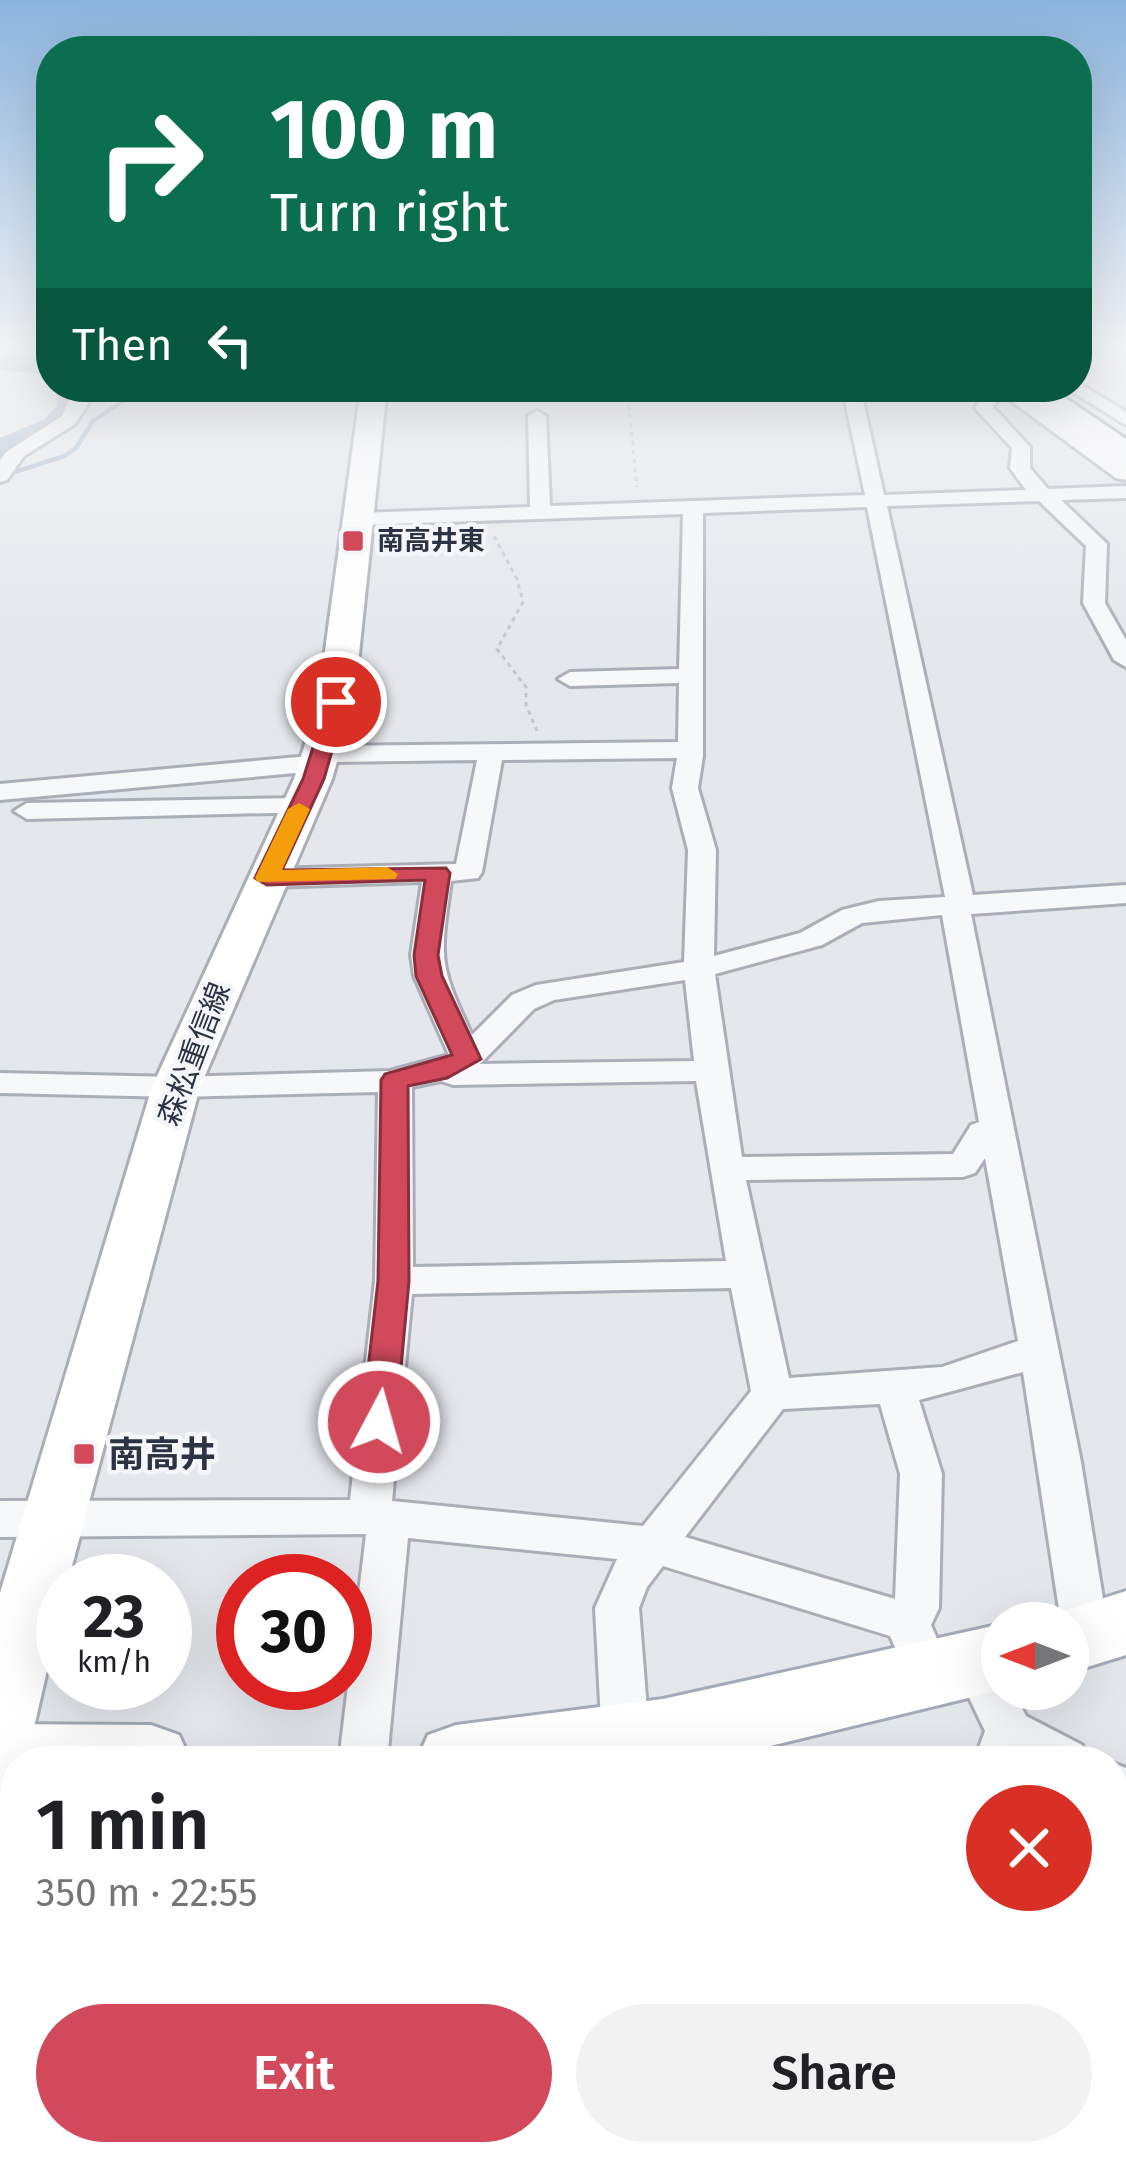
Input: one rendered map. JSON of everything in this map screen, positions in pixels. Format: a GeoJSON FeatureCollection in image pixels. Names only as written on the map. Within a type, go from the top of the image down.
{"type":"FeatureCollection","features":[{"type":"Feature","properties":{"kind":"main road","name":"森松重信線"},"geometry":{"type":"LineString","coordinates":[[0,1723],[176,1088],[313,774],[336,702],[367,448]]}},
{"type":"Feature","properties":{"kind":"main road"},"geometry":{"type":"LineString","coordinates":[[1091,448],[1126,472]]}},
{"type":"Feature","properties":{"kind":"main road"},"geometry":{"type":"LineString","coordinates":[[643,1746],[954,1654]]}},
{"type":"Feature","properties":{"kind":"street"},"geometry":{"type":"LineString","coordinates":[[0,476],[24,448]]}},
{"type":"Feature","properties":{"kind":"street"},"geometry":{"type":"LineString","coordinates":[[538,448],[541,514]]}},
{"type":"Feature","properties":{"kind":"street"},"geometry":{"type":"LineString","coordinates":[[866,448],[958,908],[1093,1633]]}},
{"type":"Feature","properties":{"kind":"street"},"geometry":{"type":"LineString","coordinates":[[1021,448],[1020,469],[1097,544],[1094,603],[1126,661]]}},
{"type":"Feature","properties":{"kind":"street"},"geometry":{"type":"LineString","coordinates":[[358,530],[482,515],[1126,492]]}},
{"type":"Feature","properties":{"kind":"street"},"geometry":{"type":"LineString","coordinates":[[693,509],[690,749],[685,788],[701,850],[699,969],[726,1169],[772,1394]]}},
{"type":"Feature","properties":{"kind":"street"},"geometry":{"type":"LineString","coordinates":[[358,530],[440,535]]}},
{"type":"Feature","properties":{"kind":"street"},"geometry":{"type":"LineString","coordinates":[[570,679],[691,676]]}},
{"type":"Feature","properties":{"kind":"street"},"geometry":{"type":"LineString","coordinates":[[10,801],[313,774],[490,752],[690,749]]}},
{"type":"Feature","properties":{"kind":"street"},"geometry":{"type":"LineString","coordinates":[[267,878],[468,872],[490,752]]}},
{"type":"Feature","properties":{"kind":"street"},"geometry":{"type":"LineString","coordinates":[[10,801],[313,774]]}},
{"type":"Feature","properties":{"kind":"street"},"geometry":{"type":"LineString","coordinates":[[438,873],[426,955],[459,1074]]}},
{"type":"Feature","properties":{"kind":"street"},"geometry":{"type":"LineString","coordinates":[[459,1074],[523,1002],[547,992],[699,969],[811,939],[852,916],[1126,894]]}},
{"type":"Feature","properties":{"kind":"street"},"geometry":{"type":"LineString","coordinates":[[0,1083],[176,1088],[459,1074],[711,1071]]}},
{"type":"Feature","properties":{"kind":"street"},"geometry":{"type":"LineString","coordinates":[[364,1746],[394,1281],[394,1080]]}},
{"type":"Feature","properties":{"kind":"street"},"geometry":{"type":"LineString","coordinates":[[726,1169],[963,1165],[983,1133],[996,1127]]}},
{"type":"Feature","properties":{"kind":"street"},"geometry":{"type":"LineString","coordinates":[[394,1281],[747,1274]]}},
{"type":"Feature","properties":{"kind":"street"},"geometry":{"type":"LineString","coordinates":[[626,1746],[617,1608],[628,1577],[772,1394],[896,1389],[998,1371],[1038,1348]]}},
{"type":"Feature","properties":{"kind":"street"},"geometry":{"type":"LineString","coordinates":[[896,1389],[921,1474],[917,1608],[954,1654],[1004,1746]]}},
{"type":"Feature","properties":{"kind":"street"},"geometry":{"type":"LineString","coordinates":[[0,1519],[379,1518],[652,1545],[954,1654]]}},
{"type":"Feature","properties":{"kind":"path"},"geometry":{"type":"LineString","coordinates":[[633,448],[640,511]]}},
{"type":"Feature","properties":{"kind":"path"},"geometry":{"type":"LineString","coordinates":[[482,515],[523,602],[497,649],[526,687],[526,705],[546,752]]}},
{"type":"Feature","properties":{"kind":"waterway"},"geometry":{"type":"LineString","coordinates":[[9,474],[76,448]]}},
{"type":"Feature","properties":{"kind":"slow traffic"},"geometry":{"type":"LineString","coordinates":[[299,809],[267,878],[387,874]]}},
{"type":"Feature","properties":{"kind":"place","name":"南高井東"},"geometry":{"type":"Point","coordinates":[353,541]}},
{"type":"Feature","properties":{"kind":"place","name":"南高井"},"geometry":{"type":"Point","coordinates":[84,1454]}},
{"type":"Feature","properties":{"kind":"route"},"geometry":{"type":"LineString","coordinates":[[336,702],[314,779],[267,878],[438,873],[426,955],[429,976],[467,1059],[438,1072],[394,1080],[394,1281],[379,1422]]}}]}
